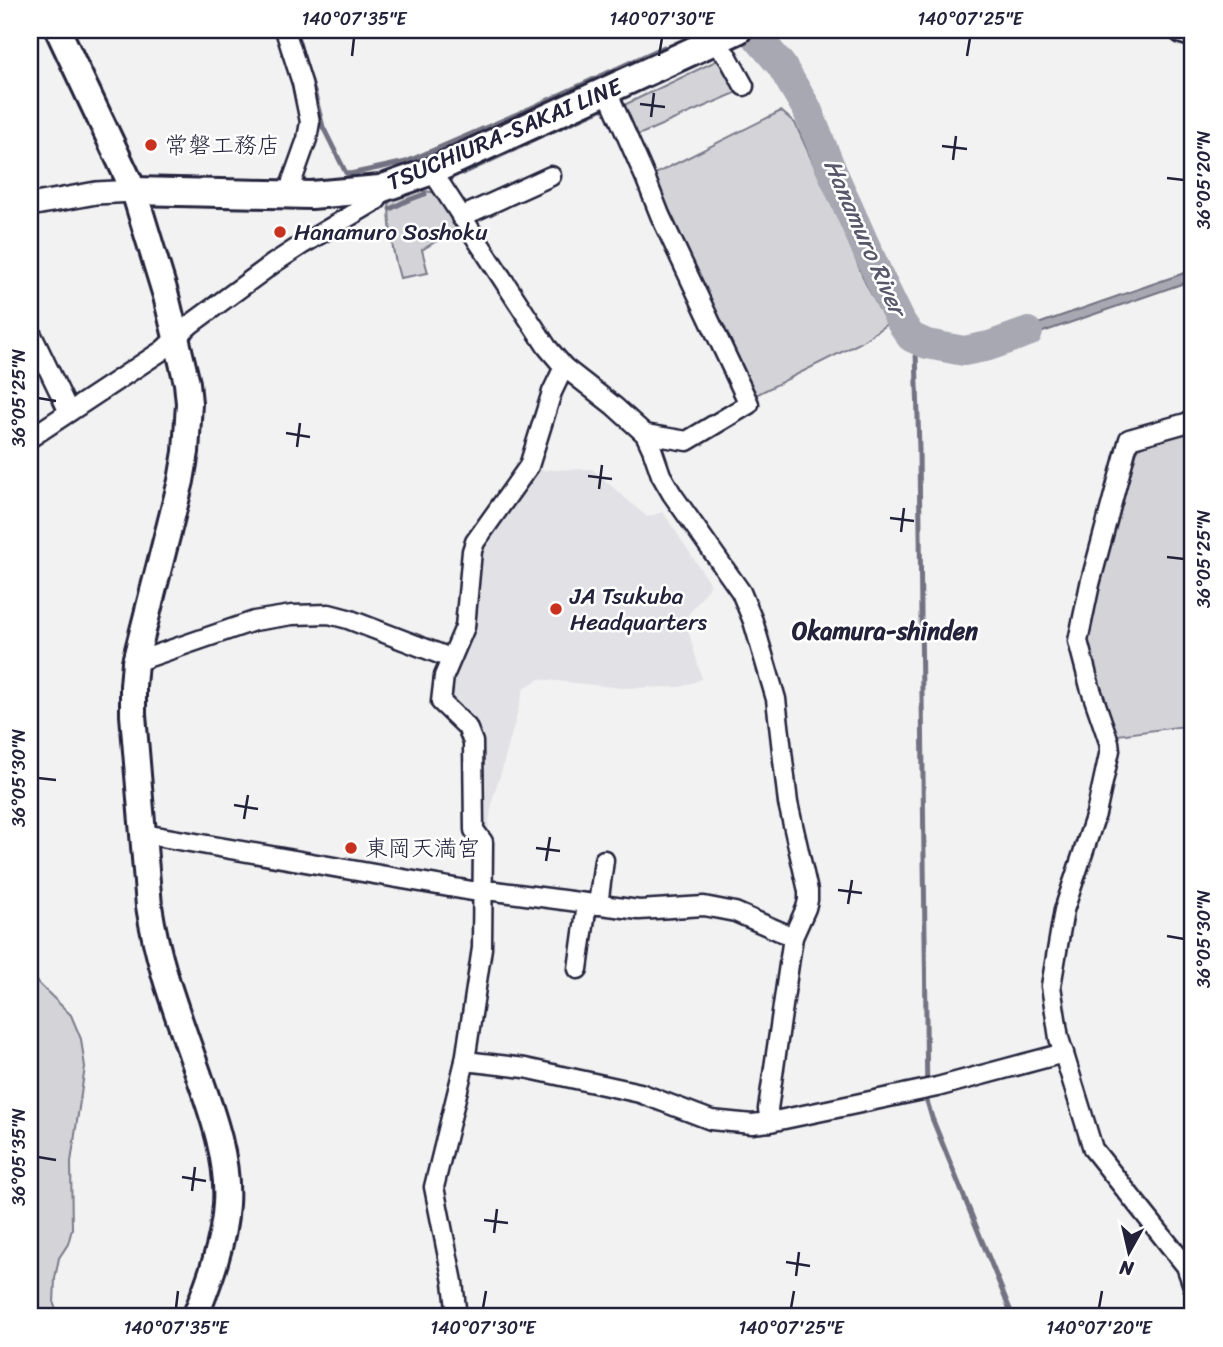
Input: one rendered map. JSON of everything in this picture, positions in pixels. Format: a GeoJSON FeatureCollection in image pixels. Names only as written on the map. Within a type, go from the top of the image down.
{"type":"FeatureCollection","features":[{"type":"Feature","properties":{"kind":"main road"},"geometry":{"type":"LineString","coordinates":[[58,30],[134,191],[177,337],[187,383],[189,403],[186,452],[135,662],[133,715],[154,937],[161,967],[218,1133],[225,1168],[226,1203],[222,1232],[210,1277],[195,1317]]}},
{"type":"Feature","properties":{"kind":"main road"},"geometry":{"type":"LineString","coordinates":[[1183,30],[1193,33]]}},
{"type":"Feature","properties":{"kind":"main road","name":"TSUCHIURA-SAKAI LINE"},"geometry":{"type":"LineString","coordinates":[[134,191],[291,196],[380,189],[432,171],[724,36]]}},
{"type":"Feature","properties":{"kind":"street"},"geometry":{"type":"LineString","coordinates":[[285,30],[302,83],[310,122],[307,139],[292,180],[291,196]]}},
{"type":"Feature","properties":{"kind":"street"},"geometry":{"type":"LineString","coordinates":[[724,36],[728,57],[744,86]]}},
{"type":"Feature","properties":{"kind":"street"},"geometry":{"type":"LineString","coordinates":[[607,91],[660,215],[749,404],[667,453],[657,465]]}},
{"type":"Feature","properties":{"kind":"street"},"geometry":{"type":"LineString","coordinates":[[432,171],[547,347],[564,367],[645,434],[671,494],[741,592],[753,621],[776,699],[788,803],[808,891],[806,908],[793,937],[768,1109],[770,1122]]}},
{"type":"Feature","properties":{"kind":"street"},"geometry":{"type":"LineString","coordinates":[[461,217],[551,176]]}},
{"type":"Feature","properties":{"kind":"street"},"geometry":{"type":"LineString","coordinates":[[30,438],[163,349],[191,324],[274,263],[377,200],[380,189]]}},
{"type":"Feature","properties":{"kind":"street"},"geometry":{"type":"LineString","coordinates":[[30,205],[96,193],[134,191]]}},
{"type":"Feature","properties":{"kind":"street"},"geometry":{"type":"LineString","coordinates":[[30,331],[69,412]]}},
{"type":"Feature","properties":{"kind":"street"},"geometry":{"type":"LineString","coordinates":[[457,1317],[453,1282],[434,1186],[465,1061],[482,948],[483,842],[474,830],[473,742],[467,727],[440,702],[450,658],[465,627],[475,542],[529,467],[552,391],[564,367]]}},
{"type":"Feature","properties":{"kind":"street"},"geometry":{"type":"LineString","coordinates":[[1193,421],[1129,439],[1090,584],[1078,641],[1110,751],[1096,814],[1064,910],[1051,986],[1059,1038],[1093,1149],[1190,1263],[1193,1286]]}},
{"type":"Feature","properties":{"kind":"street"},"geometry":{"type":"LineString","coordinates":[[645,434],[687,441]]}},
{"type":"Feature","properties":{"kind":"street"},"geometry":{"type":"LineString","coordinates":[[135,662],[254,621],[292,615],[329,614],[450,658]]}},
{"type":"Feature","properties":{"kind":"street"},"geometry":{"type":"LineString","coordinates":[[144,834],[483,892],[495,891],[639,910],[704,906],[736,912],[793,937]]}},
{"type":"Feature","properties":{"kind":"street"},"geometry":{"type":"LineString","coordinates":[[578,969],[604,860]]}},
{"type":"Feature","properties":{"kind":"street"},"geometry":{"type":"LineString","coordinates":[[465,1061],[525,1068],[640,1093],[711,1120],[752,1124],[937,1087],[1064,1053]]}},
{"type":"Feature","properties":{"kind":"shaded area"},"geometry":{"type":"Polygon","coordinates":[[[753,30],[758,30],[786,64],[821,127],[811,131],[793,93],[764,53],[753,30]]]}},
{"type":"Feature","properties":{"kind":"shaded area"},"geometry":{"type":"Polygon","coordinates":[[[720,59],[734,80],[738,92],[636,136],[620,107],[720,59]]]}},
{"type":"Feature","properties":{"kind":"shaded area"},"geometry":{"type":"Polygon","coordinates":[[[781,111],[795,123],[865,282],[887,324],[860,343],[756,395],[750,393],[651,176],[781,111]]]}},
{"type":"Feature","properties":{"kind":"shaded area"},"geometry":{"type":"Polygon","coordinates":[[[417,190],[438,193],[456,229],[422,250],[428,273],[400,278],[392,240],[389,200],[417,190]]]}},
{"type":"Feature","properties":{"kind":"shaded area"},"geometry":{"type":"Polygon","coordinates":[[[1193,270],[1193,280],[991,350],[989,341],[1193,270]]]}},
{"type":"Feature","properties":{"kind":"shaded area"},"geometry":{"type":"Polygon","coordinates":[[[1189,431],[1192,453],[1193,442],[1193,725],[1111,736],[1085,649],[1086,629],[1128,462],[1145,441],[1189,431]]]}},
{"type":"Feature","properties":{"kind":"shaded area"},"geometry":{"type":"Polygon","coordinates":[[[592,469],[647,517],[663,512],[711,585],[685,619],[702,679],[681,687],[621,688],[539,679],[524,688],[493,797],[488,829],[479,829],[478,734],[447,699],[450,676],[472,628],[482,544],[538,470],[592,469]]]}},
{"type":"Feature","properties":{"kind":"shaded area"},"geometry":{"type":"Polygon","coordinates":[[[30,975],[71,1015],[81,1039],[85,1067],[71,1162],[72,1229],[68,1244],[59,1258],[55,1278],[54,1305],[61,1317],[30,1317],[30,975]]]}},
{"type":"Feature","properties":{"kind":"waterway"},"geometry":{"type":"LineString","coordinates":[[295,30],[323,127],[346,173],[350,174],[406,162],[664,47]]}},
{"type":"Feature","properties":{"kind":"waterway","name":"Hanamuro River"},"geometry":{"type":"LineString","coordinates":[[751,30],[781,65],[807,109],[880,279],[911,337],[927,344],[964,351],[989,346],[1028,332]]}},
{"type":"Feature","properties":{"kind":"waterway"},"geometry":{"type":"LineString","coordinates":[[548,133],[606,107],[608,110]]}},
{"type":"Feature","properties":{"kind":"waterway"},"geometry":{"type":"LineString","coordinates":[[463,173],[528,143]]}},
{"type":"Feature","properties":{"kind":"waterway"},"geometry":{"type":"LineString","coordinates":[[390,209],[425,194]]}},
{"type":"Feature","properties":{"kind":"waterway"},"geometry":{"type":"LineString","coordinates":[[911,337],[916,352],[919,450],[927,1101],[1013,1317]]}},
{"type":"Feature","properties":{"kind":"place","name":"常磐工務店"},"geometry":{"type":"Point","coordinates":[151,145]}},
{"type":"Feature","properties":{"kind":"place","name":"Hanamuro Soshoku"},"geometry":{"type":"Point","coordinates":[280,232]}},
{"type":"Feature","properties":{"kind":"place","name":"JA Tsukuba Headquarters"},"geometry":{"type":"Point","coordinates":[556,609]}},
{"type":"Feature","properties":{"kind":"place","name":"東岡天満宮"},"geometry":{"type":"Point","coordinates":[351,848]}},
{"type":"Feature","properties":{"kind":"district","name":"Okamura-shinden"},"geometry":{"type":"Point","coordinates":[885,631]}}]}
